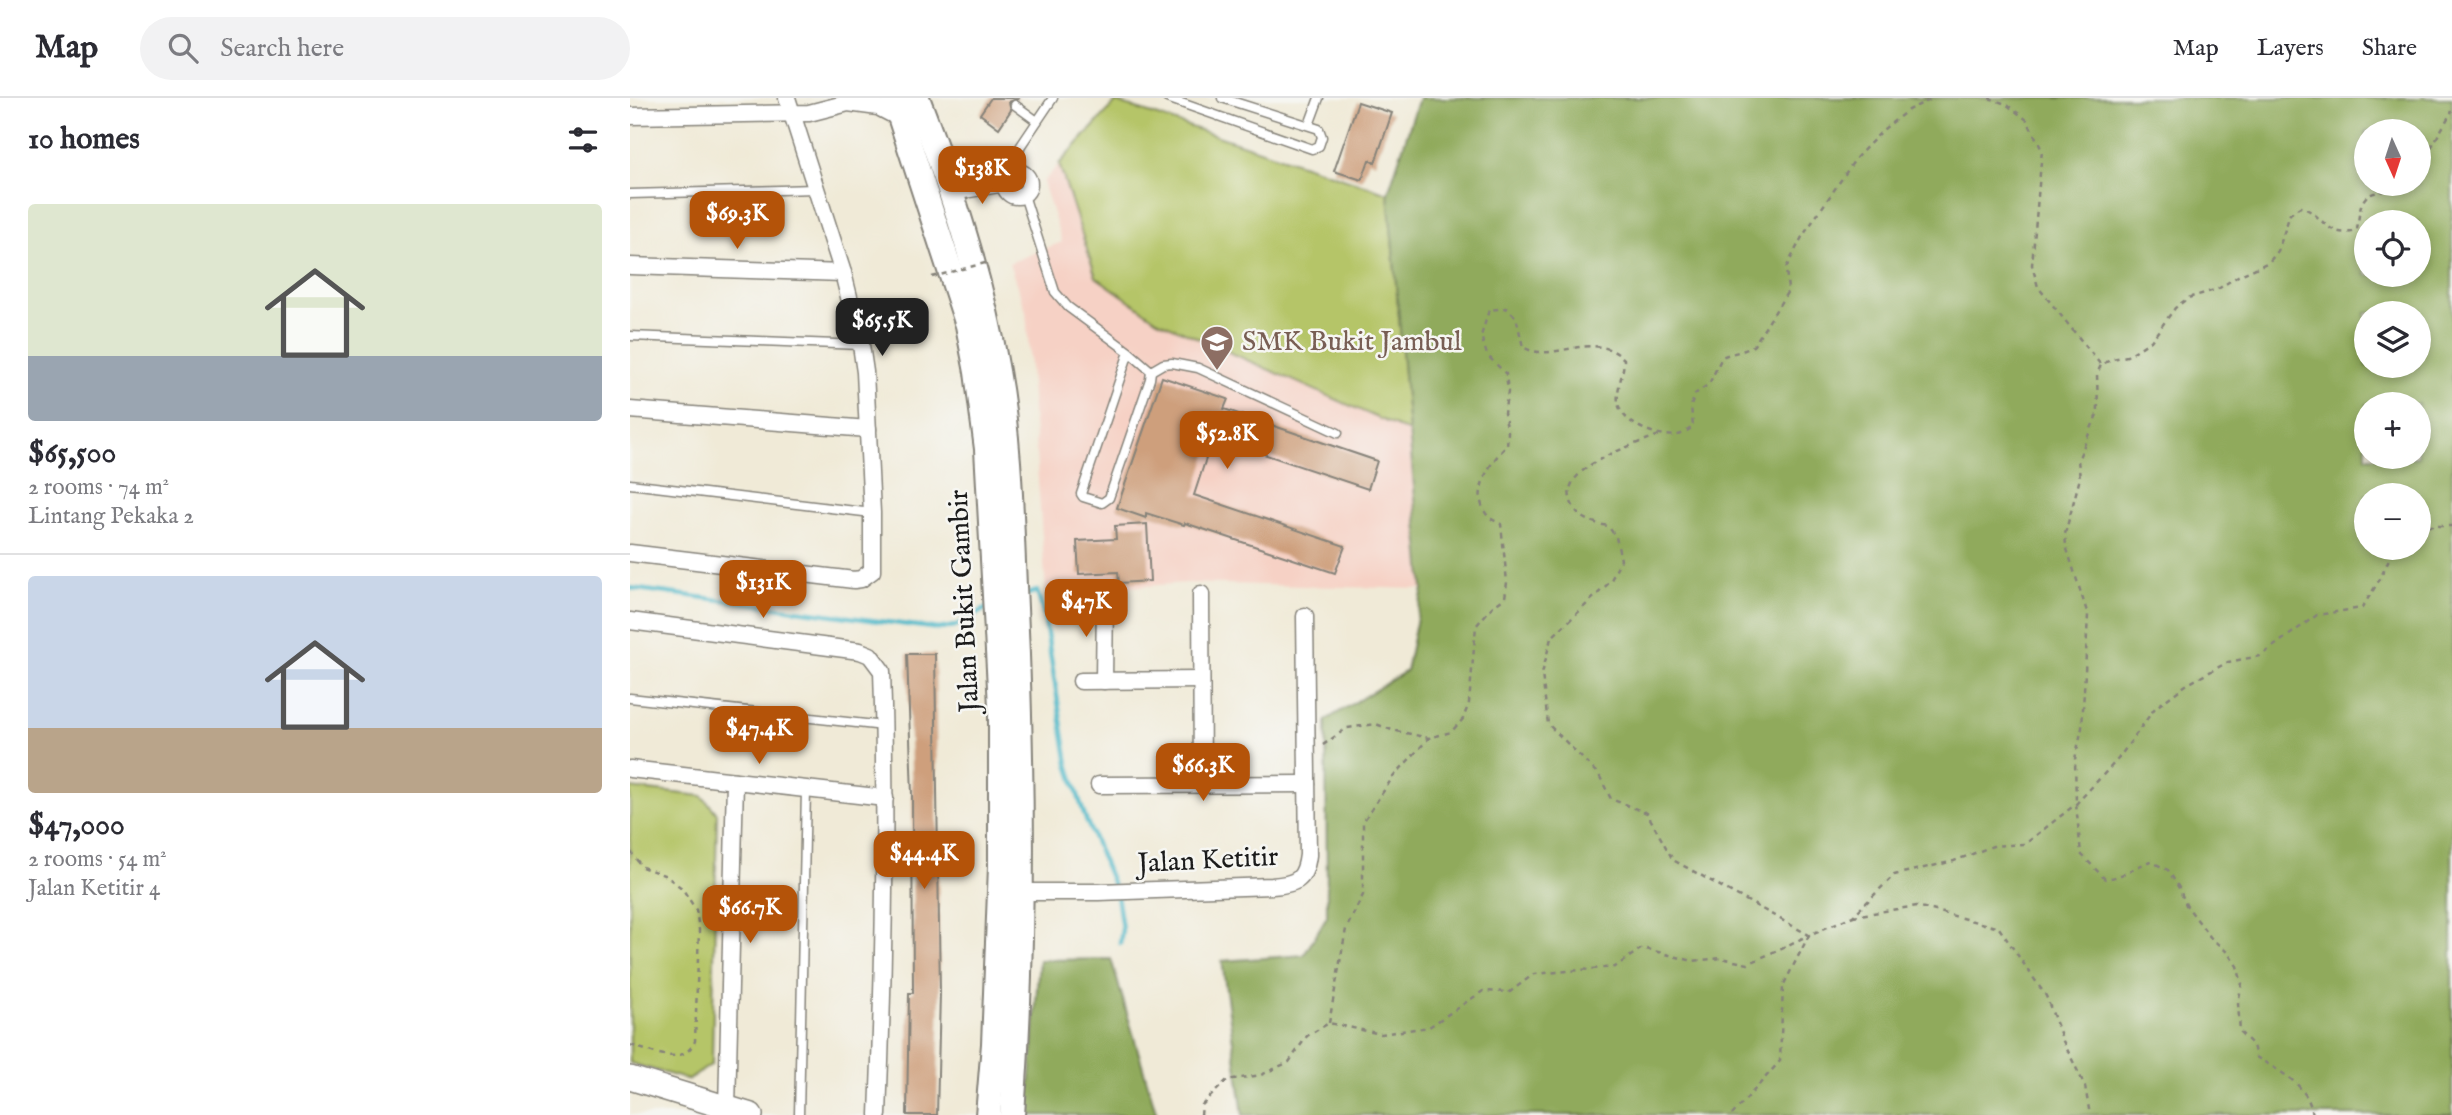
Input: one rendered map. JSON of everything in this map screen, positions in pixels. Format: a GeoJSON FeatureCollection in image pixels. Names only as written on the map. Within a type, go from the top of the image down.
{"type":"FeatureCollection","features":[{"type":"Feature","properties":{"kind":"main road","name":"Jalan Bukit Gambir"},"geometry":{"type":"LineString","coordinates":[[917,98],[952,192],[979,284],[998,371],[1006,433],[1006,623],[1021,731],[1018,1028],[1012,1115]]}},
{"type":"Feature","properties":{"kind":"main road","name":"Jalan Bukit Gambir"},"geometry":{"type":"LineString","coordinates":[[897,108],[968,325],[977,372],[1004,579]]}},
{"type":"Feature","properties":{"kind":"main road","name":"Jalan Bukit Gambir"},"geometry":{"type":"LineString","coordinates":[[988,1115],[995,1032],[1001,866],[1001,706],[1006,623]]}},
{"type":"Feature","properties":{"kind":"main road"},"geometry":{"type":"LineString","coordinates":[[630,1078],[751,1115]]}},
{"type":"Feature","properties":{"kind":"street"},"geometry":{"type":"LineString","coordinates":[[630,116],[789,105],[825,110],[850,101],[897,108]]}},
{"type":"Feature","properties":{"kind":"street"},"geometry":{"type":"LineString","coordinates":[[630,553],[854,580],[867,576],[873,565],[868,429],[861,345],[843,273],[789,105]]}},
{"type":"Feature","properties":{"kind":"street"},"geometry":{"type":"LineString","coordinates":[[952,192],[1027,175],[1030,186],[1024,195]]}},
{"type":"Feature","properties":{"kind":"street"},"geometry":{"type":"LineString","coordinates":[[630,266],[843,273]]}},
{"type":"Feature","properties":{"kind":"street"},"geometry":{"type":"LineString","coordinates":[[630,410],[868,429]]}},
{"type":"Feature","properties":{"kind":"street"},"geometry":{"type":"LineString","coordinates":[[1200,594],[1202,784]]}},
{"type":"Feature","properties":{"kind":"street"},"geometry":{"type":"LineString","coordinates":[[1104,681],[1105,596]]}},
{"type":"Feature","properties":{"kind":"street","name":"Jalan Ketitir"},"geometry":{"type":"LineString","coordinates":[[1021,892],[1272,886],[1294,883],[1301,878],[1307,867],[1305,616]]}},
{"type":"Feature","properties":{"kind":"street"},"geometry":{"type":"LineString","coordinates":[[630,621],[860,651],[876,661],[881,671],[885,798],[884,952],[878,1115]]}},
{"type":"Feature","properties":{"kind":"street"},"geometry":{"type":"LineString","coordinates":[[1081,681],[1201,680]]}},
{"type":"Feature","properties":{"kind":"street"},"geometry":{"type":"LineString","coordinates":[[630,769],[885,798]]}},
{"type":"Feature","properties":{"kind":"street"},"geometry":{"type":"LineString","coordinates":[[727,1108],[735,781]]}},
{"type":"Feature","properties":{"kind":"street"},"geometry":{"type":"LineString","coordinates":[[1099,785],[1307,784]]}},
{"type":"Feature","properties":{"kind":"lane"},"geometry":{"type":"LineString","coordinates":[[1011,177],[1020,147],[1053,98]]}},
{"type":"Feature","properties":{"kind":"lane"},"geometry":{"type":"LineString","coordinates":[[1167,98],[1316,149],[1322,132],[1309,125],[1222,98]]}},
{"type":"Feature","properties":{"kind":"lane"},"geometry":{"type":"LineString","coordinates":[[1309,125],[1319,98]]}},
{"type":"Feature","properties":{"kind":"lane"},"geometry":{"type":"LineString","coordinates":[[1015,105],[1037,121]]}},
{"type":"Feature","properties":{"kind":"lane"},"geometry":{"type":"LineString","coordinates":[[630,194],[815,190]]}},
{"type":"Feature","properties":{"kind":"lane"},"geometry":{"type":"LineString","coordinates":[[1024,195],[1055,292],[1068,307],[1147,365],[1151,371]]}},
{"type":"Feature","properties":{"kind":"lane"},"geometry":{"type":"LineString","coordinates":[[630,336],[861,345]]}},
{"type":"Feature","properties":{"kind":"lane"},"geometry":{"type":"LineString","coordinates":[[1129,352],[1083,488],[1083,497],[1102,503],[1109,498],[1151,371],[1163,364],[1198,368],[1338,433]]}},
{"type":"Feature","properties":{"kind":"lane"},"geometry":{"type":"LineString","coordinates":[[630,484],[872,513]]}},
{"type":"Feature","properties":{"kind":"lane"},"geometry":{"type":"LineString","coordinates":[[630,698],[884,726]]}},
{"type":"Feature","properties":{"kind":"lane"},"geometry":{"type":"LineString","coordinates":[[799,1115],[806,790]]}},
{"type":"Feature","properties":{"kind":"path"},"geometry":{"type":"LineString","coordinates":[[1307,746],[1323,744],[1347,728],[1376,724],[1429,738],[1451,732],[1463,719],[1472,683],[1476,626],[1492,607],[1505,598],[1507,592],[1501,524],[1487,515],[1479,495],[1496,455],[1507,446],[1508,432],[1504,413],[1508,392],[1506,374],[1487,355],[1481,336],[1489,310],[1506,308],[1516,317],[1523,347],[1530,351],[1566,351],[1581,345],[1614,349],[1624,359],[1618,388],[1618,406],[1624,416],[1642,428],[1662,434],[1680,435],[1693,427],[1691,406],[1695,394],[1709,384],[1722,357],[1754,345],[1788,291],[1786,268],[1797,247],[1856,159],[1908,110],[1934,98]]}},
{"type":"Feature","properties":{"kind":"path"},"geometry":{"type":"LineString","coordinates":[[1989,98],[2006,104],[2027,120],[2042,150],[2032,265],[2038,287],[2101,365]]}},
{"type":"Feature","properties":{"kind":"path"},"geometry":{"type":"LineString","coordinates":[[2431,147],[2452,111]]}},
{"type":"Feature","properties":{"kind":"path"},"geometry":{"type":"LineString","coordinates":[[2314,1115],[2310,1100],[2300,1086],[2256,1057],[2253,1045],[2241,1032],[2238,1003],[2242,983],[2237,966],[2227,952],[2211,939],[2186,905],[2168,870],[2150,861],[2120,877],[2105,879],[2081,854],[2075,759],[2081,728],[2088,615],[2066,546],[2065,534],[2080,478],[2078,460],[2098,412],[2097,374],[2101,365],[2127,356],[2151,341],[2175,308],[2189,298],[2218,289],[2238,276],[2269,262],[2278,251],[2290,214],[2300,207],[2309,209],[2324,226],[2346,233],[2357,231],[2359,204],[2366,196]]}},
{"type":"Feature","properties":{"kind":"path"},"geometry":{"type":"LineString","coordinates":[[932,277],[989,262]]}},
{"type":"Feature","properties":{"kind":"path"},"geometry":{"type":"LineString","coordinates":[[1662,434],[1589,464],[1574,479],[1569,498],[1576,512],[1594,523],[1608,526],[1616,537],[1621,560],[1610,582],[1551,638],[1542,674],[1548,724],[1599,775],[1611,799],[1647,813],[1673,860],[1809,934]]}},
{"type":"Feature","properties":{"kind":"path"},"geometry":{"type":"LineString","coordinates":[[2431,526],[2452,526]]}},
{"type":"Feature","properties":{"kind":"path"},"geometry":{"type":"LineString","coordinates":[[1853,916],[1894,875],[1954,861],[1993,846],[2025,845],[2076,804],[2118,759],[2155,708],[2186,685],[2228,662],[2260,656],[2317,615],[2362,608],[2389,560]]}},
{"type":"Feature","properties":{"kind":"path"},"geometry":{"type":"LineString","coordinates":[[1329,1023],[1346,929],[1363,895],[1363,822],[1393,777],[1429,738]]}},
{"type":"Feature","properties":{"kind":"path"},"geometry":{"type":"LineString","coordinates":[[630,851],[642,867],[664,875],[682,888],[696,910],[698,930],[695,1041],[691,1049],[682,1055],[674,1056],[630,1045]]}},
{"type":"Feature","properties":{"kind":"path"},"geometry":{"type":"LineString","coordinates":[[1201,1115],[1202,1105],[1227,1080],[1261,1075],[1289,1062],[1307,1036],[1329,1023],[1381,1034],[1429,1027],[1483,992],[1510,992],[1534,974],[1615,967],[1642,948],[1693,961],[1721,958],[1748,964],[1853,916],[1917,906],[1999,928],[2046,996],[2063,1041],[2085,1086],[2090,1115]]}},
{"type":"Feature","properties":{"kind":"path"},"geometry":{"type":"LineString","coordinates":[[1732,1115],[1780,1060],[1783,986],[1809,934]]}},
{"type":"Feature","properties":{"kind":"shaded area","name":"SMK Bukit Jambul"},"geometry":{"type":"Polygon","coordinates":[[[1116,102],[1388,193],[1423,589],[1186,583],[1046,593],[1026,311],[1009,263],[1062,242],[1043,182],[1116,102]]]}},
{"type":"Feature","properties":{"kind":"green space"},"geometry":{"type":"Polygon","coordinates":[[[1419,98],[2452,98],[2452,1115],[1243,1115],[1222,961],[1304,955],[1327,916],[1326,720],[1406,671],[1423,589],[1388,193],[1419,98]]]}},
{"type":"Feature","properties":{"kind":"green space"},"geometry":{"type":"Polygon","coordinates":[[[1116,102],[1388,193],[1409,432],[1157,320],[1096,277],[1059,164],[1116,102]]]}},
{"type":"Feature","properties":{"kind":"green space"},"geometry":{"type":"Polygon","coordinates":[[[630,788],[702,796],[717,813],[712,1064],[689,1080],[630,1063],[630,788]]]}},
{"type":"Feature","properties":{"kind":"green space"},"geometry":{"type":"Polygon","coordinates":[[[1111,959],[1157,1115],[1028,1115],[1039,960],[1111,959]]]}},
{"type":"Feature","properties":{"kind":"building"},"geometry":{"type":"Polygon","coordinates":[[[991,98],[1020,98],[1009,102],[1011,110],[999,128],[980,114],[991,98]]]}},
{"type":"Feature","properties":{"kind":"building"},"geometry":{"type":"Polygon","coordinates":[[[1358,102],[1392,113],[1375,163],[1369,160],[1362,180],[1334,171],[1358,102]]]}},
{"type":"Feature","properties":{"kind":"building"},"geometry":{"type":"Polygon","coordinates":[[[1162,377],[1228,399],[1224,409],[1377,461],[1368,489],[1213,437],[1194,495],[1345,546],[1335,573],[1185,523],[1184,525],[1146,513],[1146,518],[1117,508],[1162,377]]]}},
{"type":"Feature","properties":{"kind":"building"},"geometry":{"type":"Polygon","coordinates":[[[1147,524],[1150,581],[1119,583],[1118,572],[1079,574],[1077,541],[1116,539],[1115,526],[1147,524]]]}},
{"type":"Feature","properties":{"kind":"building"},"geometry":{"type":"Polygon","coordinates":[[[907,654],[935,654],[940,993],[937,1115],[907,1115],[909,993],[913,993],[912,795],[907,654]]]}},
{"type":"Feature","properties":{"kind":"waterway"},"geometry":{"type":"LineString","coordinates":[[630,588],[939,629],[955,626],[987,608]]}},
{"type":"Feature","properties":{"kind":"waterway"},"geometry":{"type":"LineString","coordinates":[[1022,596],[1037,591],[1044,615],[1068,764],[1085,817],[1114,887]]}},
{"type":"Feature","properties":{"kind":"waterway"},"geometry":{"type":"LineString","coordinates":[[1117,895],[1122,929],[1120,943]]}},
{"type":"Feature","properties":{"kind":"place","name":"SMK Bukit Jambul"},"geometry":{"type":"Point","coordinates":[1217,372]}}]}
